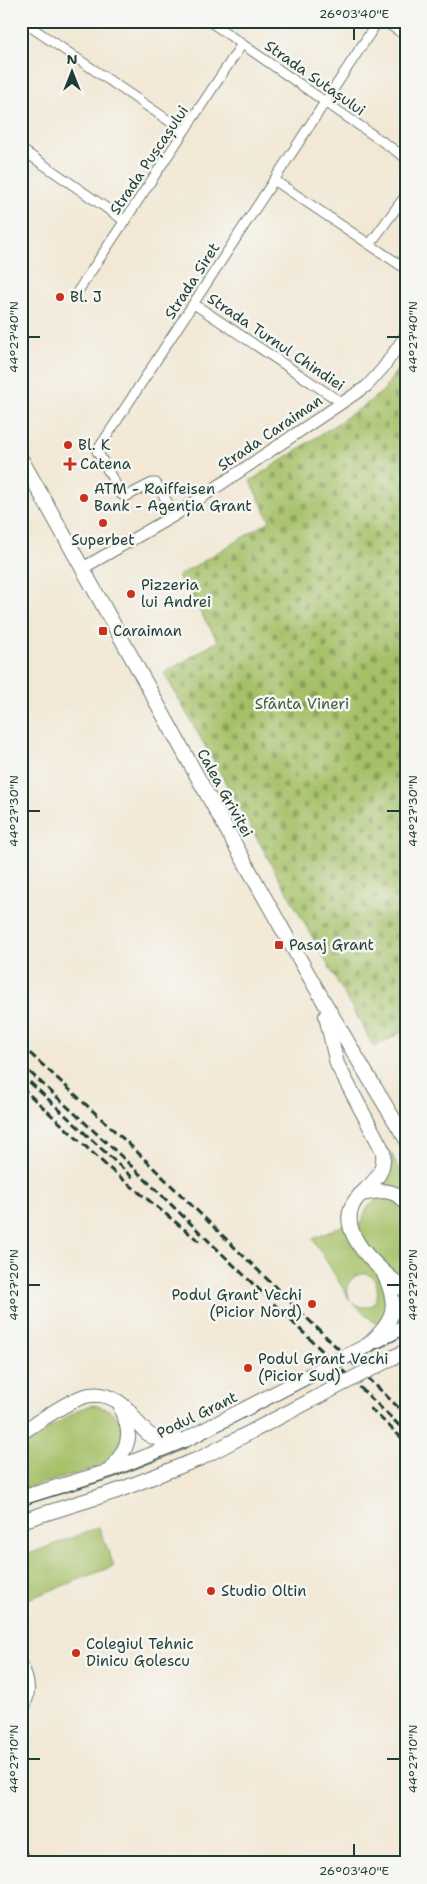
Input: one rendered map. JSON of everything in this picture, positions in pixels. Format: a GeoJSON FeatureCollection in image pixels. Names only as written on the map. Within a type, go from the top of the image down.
{"type":"FeatureCollection","features":[{"type":"Feature","properties":{"kind":"main road","name":"Calea Griviței"},"geometry":{"type":"LineString","coordinates":[[21,459],[322,1001],[406,1139]]}},
{"type":"Feature","properties":{"kind":"main road"},"geometry":{"type":"LineString","coordinates":[[322,1001],[337,1064],[383,1151],[383,1163],[378,1177],[354,1202],[351,1209],[352,1236],[358,1246],[406,1291]]}},
{"type":"Feature","properties":{"kind":"main road"},"geometry":{"type":"LineString","coordinates":[[361,1194],[373,1191],[388,1192],[399,1196],[406,1203]]}},
{"type":"Feature","properties":{"kind":"main road"},"geometry":{"type":"LineString","coordinates":[[368,1346],[388,1325],[394,1306],[390,1286],[382,1269]]}},
{"type":"Feature","properties":{"kind":"main road","name":"Podul Grant"},"geometry":{"type":"LineString","coordinates":[[21,1498],[110,1471],[185,1440],[406,1326]]}},
{"type":"Feature","properties":{"kind":"main road"},"geometry":{"type":"LineString","coordinates":[[21,1521],[117,1491],[193,1461],[402,1355]]}},
{"type":"Feature","properties":{"kind":"main road"},"geometry":{"type":"LineString","coordinates":[[21,1433],[80,1398],[100,1394],[126,1408],[142,1428],[151,1435],[170,1441],[185,1440]]}},
{"type":"Feature","properties":{"kind":"main road"},"geometry":{"type":"LineString","coordinates":[[110,1471],[122,1455],[129,1435],[126,1418],[116,1401]]}},
{"type":"Feature","properties":{"kind":"main road"},"geometry":{"type":"LineString","coordinates":[[21,1666],[28,1685],[28,1695],[21,1709]]}},
{"type":"Feature","properties":{"kind":"main road"},"geometry":{"type":"LineString","coordinates":[[21,1855],[26,1863]]}},
{"type":"Feature","properties":{"kind":"street"},"geometry":{"type":"LineString","coordinates":[[22,21],[184,132]]}},
{"type":"Feature","properties":{"kind":"street","name":"Strada Sutașului"},"geometry":{"type":"LineString","coordinates":[[209,21],[406,158]]}},
{"type":"Feature","properties":{"kind":"street","name":"Strada Siret"},"geometry":{"type":"LineString","coordinates":[[175,515],[156,483],[152,483],[125,497],[121,494],[97,451],[378,21]]}},
{"type":"Feature","properties":{"kind":"street"},"geometry":{"type":"LineString","coordinates":[[384,21],[406,36]]}},
{"type":"Feature","properties":{"kind":"street","name":"Strada Pușcașului"},"geometry":{"type":"LineString","coordinates":[[78,291],[242,44]]}},
{"type":"Feature","properties":{"kind":"street"},"geometry":{"type":"LineString","coordinates":[[21,149],[125,221]]}},
{"type":"Feature","properties":{"kind":"street"},"geometry":{"type":"LineString","coordinates":[[274,180],[406,269]]}},
{"type":"Feature","properties":{"kind":"street"},"geometry":{"type":"LineString","coordinates":[[370,244],[406,195]]}},
{"type":"Feature","properties":{"kind":"street","name":"Strada Turnul Chindiei"},"geometry":{"type":"LineString","coordinates":[[194,304],[342,403]]}},
{"type":"Feature","properties":{"kind":"street","name":"Strada Caraiman"},"geometry":{"type":"LineString","coordinates":[[83,568],[175,515],[367,386],[383,368],[406,335]]}},
{"type":"Feature","properties":{"kind":"green space","name":"Sfânta Vineri"},"geometry":{"type":"Polygon","coordinates":[[[406,356],[406,1030],[374,1047],[164,673],[218,641],[178,576],[270,521],[250,481],[383,391],[406,356]]]}},
{"type":"Feature","properties":{"kind":"green space"},"geometry":{"type":"Polygon","coordinates":[[[391,1152],[406,1185],[406,1194],[385,1185],[392,1164],[391,1152]]]}},
{"type":"Feature","properties":{"kind":"green space"},"geometry":{"type":"Polygon","coordinates":[[[391,1198],[406,1210],[406,1226],[400,1229],[403,1235],[406,1234],[406,1319],[376,1324],[353,1303],[364,1307],[371,1305],[376,1300],[376,1284],[372,1277],[366,1274],[353,1278],[348,1286],[350,1300],[313,1239],[344,1225],[362,1224],[370,1204],[379,1199],[391,1198]]]}},
{"type":"Feature","properties":{"kind":"green space"},"geometry":{"type":"Polygon","coordinates":[[[94,1405],[112,1412],[121,1422],[122,1438],[114,1456],[108,1461],[85,1471],[21,1489],[21,1445],[82,1408],[94,1405]]]}},
{"type":"Feature","properties":{"kind":"green space"},"geometry":{"type":"Polygon","coordinates":[[[99,1527],[114,1566],[26,1600],[21,1588],[21,1557],[99,1527]]]}},
{"type":"Feature","properties":{"kind":"tram line"},"geometry":{"type":"LineString","coordinates":[[21,1506],[113,1477],[192,1445],[406,1334]]}},
{"type":"Feature","properties":{"kind":"railway"},"geometry":{"type":"LineString","coordinates":[[21,1045],[131,1146],[406,1415]]}},
{"type":"Feature","properties":{"kind":"railway"},"geometry":{"type":"LineString","coordinates":[[21,1064],[121,1156],[406,1432]]}},
{"type":"Feature","properties":{"kind":"railway"},"geometry":{"type":"LineString","coordinates":[[21,1074],[133,1178]]}},
{"type":"Feature","properties":{"kind":"railway"},"geometry":{"type":"LineString","coordinates":[[21,1087],[109,1168],[200,1242]]}},
{"type":"Feature","properties":{"kind":"railway"},"geometry":{"type":"LineString","coordinates":[[370,1408],[406,1442]]}},
{"type":"Feature","properties":{"kind":"place","name":"Bl. J"},"geometry":{"type":"Point","coordinates":[60,297]}},
{"type":"Feature","properties":{"kind":"place","name":"Bl. K"},"geometry":{"type":"Point","coordinates":[68,445]}},
{"type":"Feature","properties":{"kind":"place","name":"Catena"},"geometry":{"type":"Point","coordinates":[70,464]}},
{"type":"Feature","properties":{"kind":"place","name":"ATM - Raiffeisen Bank - Agenția Grant"},"geometry":{"type":"Point","coordinates":[84,498]}},
{"type":"Feature","properties":{"kind":"place","name":"Superbet"},"geometry":{"type":"Point","coordinates":[103,523]}},
{"type":"Feature","properties":{"kind":"place","name":"Pizzeria lui Andrei"},"geometry":{"type":"Point","coordinates":[131,594]}},
{"type":"Feature","properties":{"kind":"place","name":"Caraiman"},"geometry":{"type":"Point","coordinates":[103,631]}},
{"type":"Feature","properties":{"kind":"place","name":"Pasaj Grant"},"geometry":{"type":"Point","coordinates":[279,945]}},
{"type":"Feature","properties":{"kind":"place","name":"Podul Grant Vechi (Picior Nord)"},"geometry":{"type":"Point","coordinates":[312,1304]}},
{"type":"Feature","properties":{"kind":"place","name":"Podul Grant Vechi (Picior Sud)"},"geometry":{"type":"Point","coordinates":[248,1368]}},
{"type":"Feature","properties":{"kind":"place","name":"Studio Oltin"},"geometry":{"type":"Point","coordinates":[211,1591]}},
{"type":"Feature","properties":{"kind":"place","name":"Colegiul Tehnic Dinicu Golescu"},"geometry":{"type":"Point","coordinates":[76,1653]}}]}
